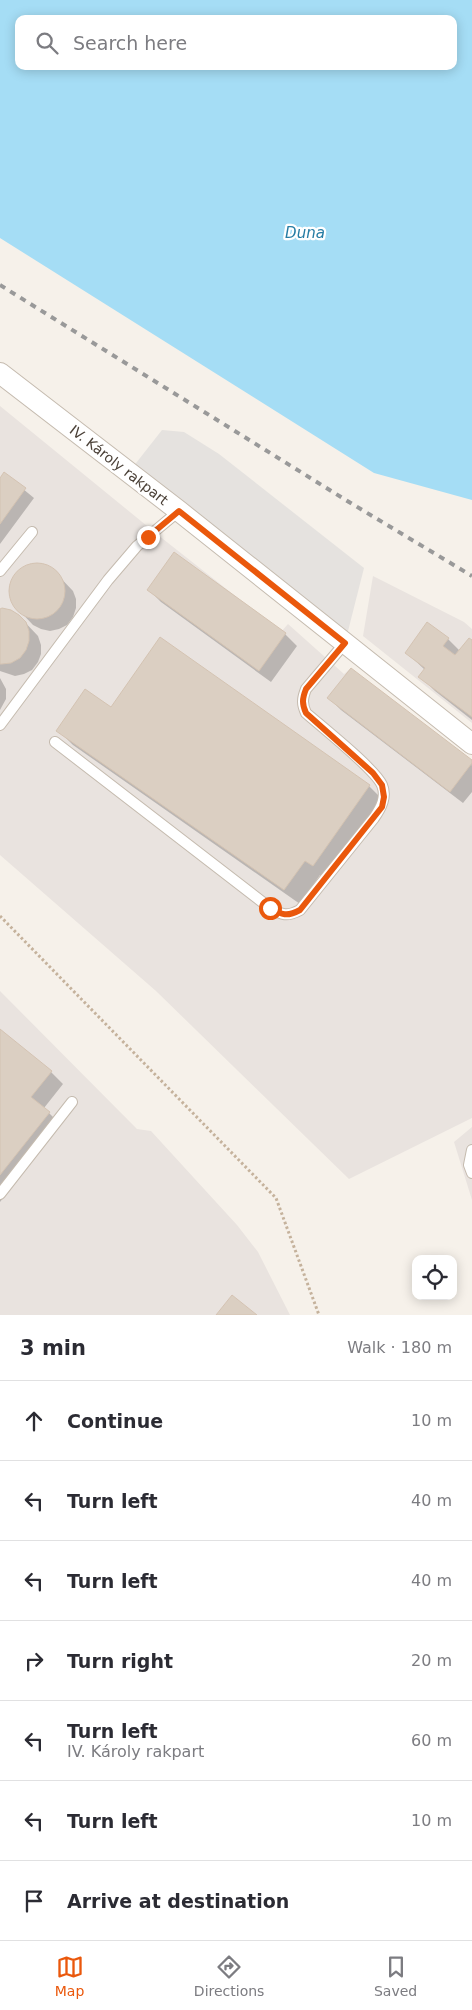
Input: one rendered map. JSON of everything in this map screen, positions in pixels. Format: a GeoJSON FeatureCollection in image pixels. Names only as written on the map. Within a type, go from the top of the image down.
{"type":"FeatureCollection","features":[{"type":"Feature","properties":{"kind":"street","name":"IV. Károly rakpart"},"geometry":{"type":"LineString","coordinates":[[0,373],[179,511],[472,744]]}},
{"type":"Feature","properties":{"kind":"lane"},"geometry":{"type":"LineString","coordinates":[[0,725],[108,580],[137,546],[179,511]]}},
{"type":"Feature","properties":{"kind":"lane"},"geometry":{"type":"LineString","coordinates":[[0,571],[32,532]]}},
{"type":"Feature","properties":{"kind":"lane"},"geometry":{"type":"LineString","coordinates":[[55,742],[270,908],[280,914],[289,916],[300,910],[382,807],[384,797],[382,785],[373,773],[306,713],[302,704],[302,697],[306,689],[345,643]]}},
{"type":"Feature","properties":{"kind":"lane"},"geometry":{"type":"LineString","coordinates":[[0,1194],[72,1102]]}},
{"type":"Feature","properties":{"kind":"lane"},"geometry":{"type":"LineString","coordinates":[[472,1150],[469,1165],[472,1173]]}},
{"type":"Feature","properties":{"kind":"path"},"geometry":{"type":"LineString","coordinates":[[0,916],[276,1198],[319,1315]]}},
{"type":"Feature","properties":{"kind":"shaded area"},"geometry":{"type":"Polygon","coordinates":[[[0,406],[281,632],[288,624],[344,674],[350,669],[472,766],[472,1118],[349,1179],[156,991],[0,855],[0,406]]]}},
{"type":"Feature","properties":{"kind":"shaded area"},"geometry":{"type":"Polygon","coordinates":[[[162,430],[184,432],[219,454],[364,568],[345,643],[129,472],[162,430]]]}},
{"type":"Feature","properties":{"kind":"shaded area"},"geometry":{"type":"Polygon","coordinates":[[[373,576],[464,622],[472,629],[472,723],[363,636],[373,576]]]}},
{"type":"Feature","properties":{"kind":"shaded area"},"geometry":{"type":"Polygon","coordinates":[[[0,991],[137,1129],[151,1131],[237,1225],[258,1252],[290,1315],[0,1315],[0,991]]]}},
{"type":"Feature","properties":{"kind":"shaded area"},"geometry":{"type":"Polygon","coordinates":[[[472,1127],[472,1200],[454,1142],[472,1127]]]}},
{"type":"Feature","properties":{"kind":"water","name":"Duna"},"geometry":{"type":"Polygon","coordinates":[[[0,0],[472,0],[472,500],[374,473],[0,238],[0,0]]]}},
{"type":"Feature","properties":{"kind":"building"},"geometry":{"type":"Polygon","coordinates":[[[4,472],[26,488],[0,524],[0,478],[4,472]]]}},
{"type":"Feature","properties":{"kind":"building"},"geometry":{"type":"Polygon","coordinates":[[[174,552],[286,633],[259,671],[147,590],[174,552]]]}},
{"type":"Feature","properties":{"kind":"building"},"geometry":{"type":"Polygon","coordinates":[[[37,563],[48,565],[57,571],[63,580],[65,591],[63,602],[57,611],[48,617],[37,619],[26,617],[17,611],[11,602],[9,591],[11,580],[17,571],[26,565],[37,563]]]}},
{"type":"Feature","properties":{"kind":"building"},"geometry":{"type":"Polygon","coordinates":[[[0,609],[11,610],[26,622],[29,631],[29,641],[26,650],[20,658],[11,663],[0,664],[0,609]]]}},
{"type":"Feature","properties":{"kind":"building"},"geometry":{"type":"Polygon","coordinates":[[[427,622],[449,638],[443,646],[455,655],[469,638],[472,640],[472,717],[418,677],[425,668],[405,653],[427,622]]]}},
{"type":"Feature","properties":{"kind":"building"},"geometry":{"type":"Polygon","coordinates":[[[160,637],[370,785],[313,866],[305,861],[284,890],[56,731],[85,689],[111,707],[160,637]]]}},
{"type":"Feature","properties":{"kind":"building"},"geometry":{"type":"Polygon","coordinates":[[[351,668],[472,760],[472,763],[450,792],[327,698],[351,668]]]}},
{"type":"Feature","properties":{"kind":"building"},"geometry":{"type":"Polygon","coordinates":[[[0,1029],[52,1071],[31,1097],[50,1112],[0,1175],[0,1029]]]}},
{"type":"Feature","properties":{"kind":"building"},"geometry":{"type":"Polygon","coordinates":[[[232,1295],[257,1315],[216,1315],[232,1295]]]}},
{"type":"Feature","properties":{"kind":"railway"},"geometry":{"type":"LineString","coordinates":[[0,285],[349,502],[472,576]]}},
{"type":"Feature","properties":{"kind":"route"},"geometry":{"type":"LineString","coordinates":[[148,537],[179,511],[345,643],[306,689],[302,697],[302,704],[306,713],[373,773],[382,785],[384,797],[382,807],[300,910],[289,916],[280,914],[270,908]]}}]}
